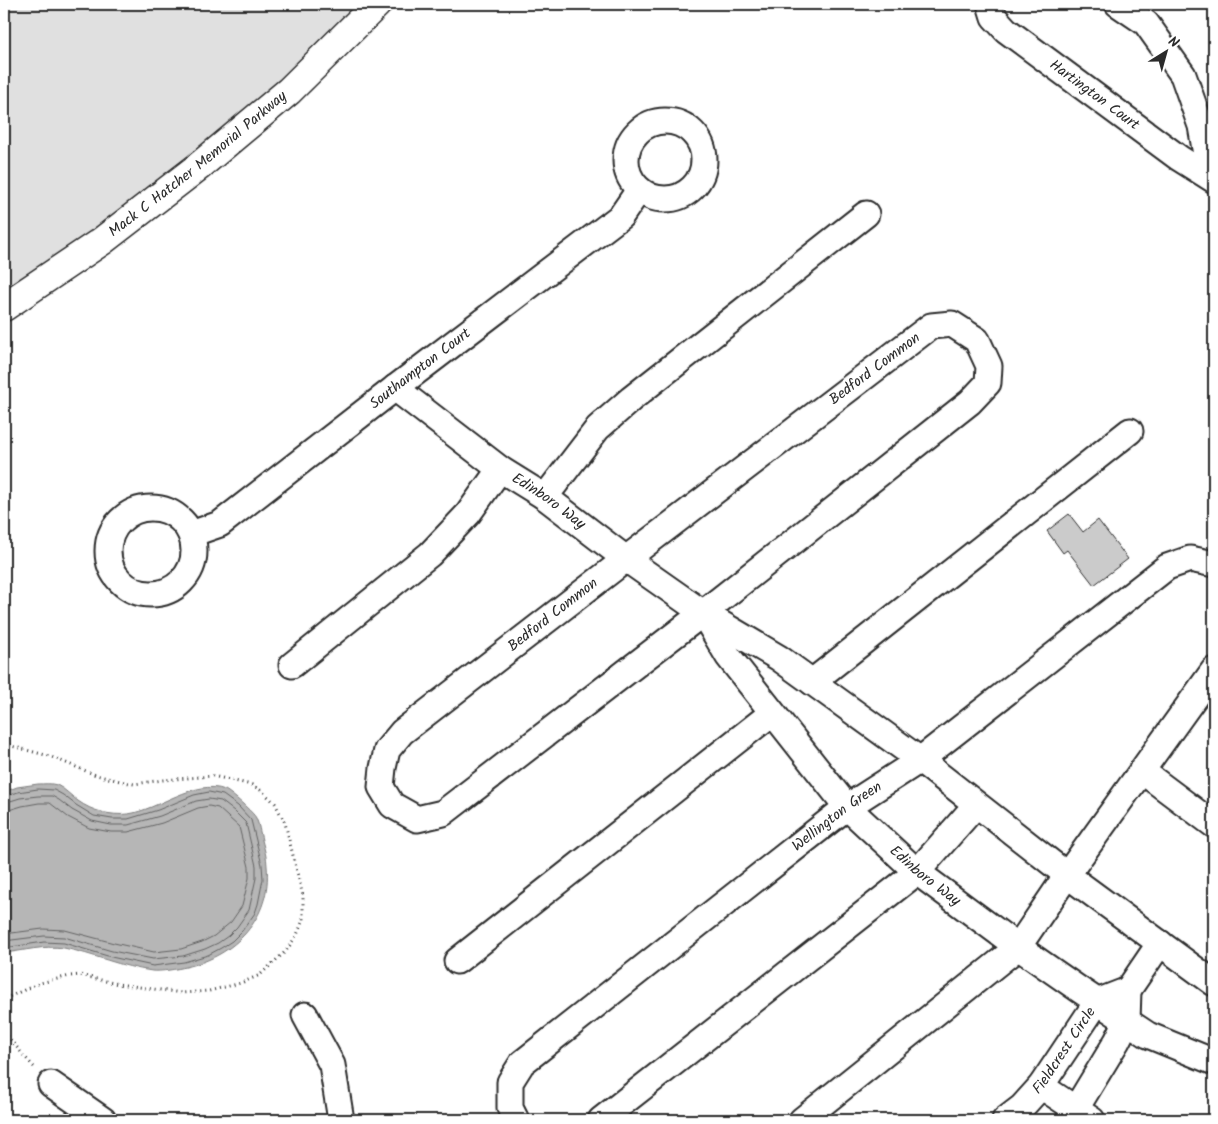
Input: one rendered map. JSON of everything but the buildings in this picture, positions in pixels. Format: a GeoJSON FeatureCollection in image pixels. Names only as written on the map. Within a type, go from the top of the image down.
{"type":"FeatureCollection","features":[{"type":"Feature","properties":{"kind":"main road","name":"Mack C Hatcher Memorial Parkway"},"geometry":{"type":"LineString","coordinates":[[4,307],[102,241],[198,167],[289,91],[377,4]]}},
{"type":"Feature","properties":{"kind":"street","name":"Hartington Court"},"geometry":{"type":"LineString","coordinates":[[990,4],[994,17],[1006,30],[1179,158],[1212,179]]}},
{"type":"Feature","properties":{"kind":"street","name":"Hartington Court"},"geometry":{"type":"LineString","coordinates":[[1118,4],[1146,23],[1183,75],[1201,126],[1212,179]]}},
{"type":"Feature","properties":{"kind":"street","name":"Southampton Court"},"geometry":{"type":"LineString","coordinates":[[191,534],[220,524],[621,216],[639,190]]}},
{"type":"Feature","properties":{"kind":"street"},"geometry":{"type":"LineString","coordinates":[[545,497],[598,428],[631,399],[866,214]]}},
{"type":"Feature","properties":{"kind":"street","name":"Bedford Common"},"geometry":{"type":"LineString","coordinates":[[952,324],[977,340],[989,366],[988,383],[970,402],[703,613],[443,813],[418,819],[392,805],[380,787],[387,750],[402,732],[931,326],[952,324]]}},
{"type":"Feature","properties":{"kind":"street","name":"Edinboro Way"},"geometry":{"type":"LineString","coordinates":[[396,388],[500,469],[545,497],[626,559],[703,613],[779,658],[920,760],[1067,875],[1214,983]]}},
{"type":"Feature","properties":{"kind":"street"},"geometry":{"type":"LineString","coordinates":[[812,682],[1130,431]]}},
{"type":"Feature","properties":{"kind":"street"},"geometry":{"type":"LineString","coordinates":[[292,665],[430,554],[468,514],[500,469]]}},
{"type":"Feature","properties":{"kind":"street","name":"Wellington Green"},"geometry":{"type":"LineString","coordinates":[[516,1120],[510,1108],[510,1082],[522,1063],[847,807],[920,760],[1167,567],[1190,559],[1214,564]]}},
{"type":"Feature","properties":{"kind":"street","name":"Edinboro Way"},"geometry":{"type":"LineString","coordinates":[[703,613],[728,656],[847,807],[917,872],[1018,947],[1148,1035],[1214,1062]]}},
{"type":"Feature","properties":{"kind":"street"},"geometry":{"type":"LineString","coordinates":[[802,1120],[1018,947],[1067,875],[1214,671]]}},
{"type":"Feature","properties":{"kind":"street"},"geometry":{"type":"LineString","coordinates":[[457,961],[772,713]]}},
{"type":"Feature","properties":{"kind":"street"},"geometry":{"type":"LineString","coordinates":[[1142,771],[1214,825]]}},
{"type":"Feature","properties":{"kind":"street"},"geometry":{"type":"LineString","coordinates":[[601,1120],[917,872],[976,805]]}},
{"type":"Feature","properties":{"kind":"street"},"geometry":{"type":"LineString","coordinates":[[1041,1086],[1079,1116],[1127,1021],[1128,990],[1160,943]]}},
{"type":"Feature","properties":{"kind":"street","name":"Fieldcrest Circle"},"geometry":{"type":"LineString","coordinates":[[1005,1120],[1022,1107],[1041,1086],[1098,1002],[1128,990]]}},
{"type":"Feature","properties":{"kind":"street"},"geometry":{"type":"LineString","coordinates":[[305,1015],[332,1065],[341,1120]]}},
{"type":"Feature","properties":{"kind":"street"},"geometry":{"type":"LineString","coordinates":[[51,1084],[103,1120]]}},
{"type":"Feature","properties":{"kind":"path"},"geometry":{"type":"LineString","coordinates":[[4,744],[49,756],[96,775],[134,784],[213,776],[252,785],[262,790],[275,803],[285,823],[303,896],[303,920],[297,935],[286,951],[260,975],[241,983],[209,991],[182,993],[118,984],[80,975],[40,983],[4,999]]}},
{"type":"Feature","properties":{"kind":"path"},"geometry":{"type":"LineString","coordinates":[[4,1032],[25,1058],[51,1084]]}},
{"type":"Feature","properties":{"kind":"shaded area"},"geometry":{"type":"Polygon","coordinates":[[[4,4],[377,4],[289,91],[4,307],[4,4]]]}},
{"type":"Feature","properties":{"kind":"water"},"geometry":{"type":"Polygon","coordinates":[[[38,784],[57,785],[89,808],[115,814],[128,814],[140,811],[201,788],[213,787],[225,790],[256,818],[266,859],[267,885],[263,902],[247,932],[220,954],[204,962],[169,970],[141,969],[56,947],[4,953],[4,792],[17,787],[38,784]]]}}]}
